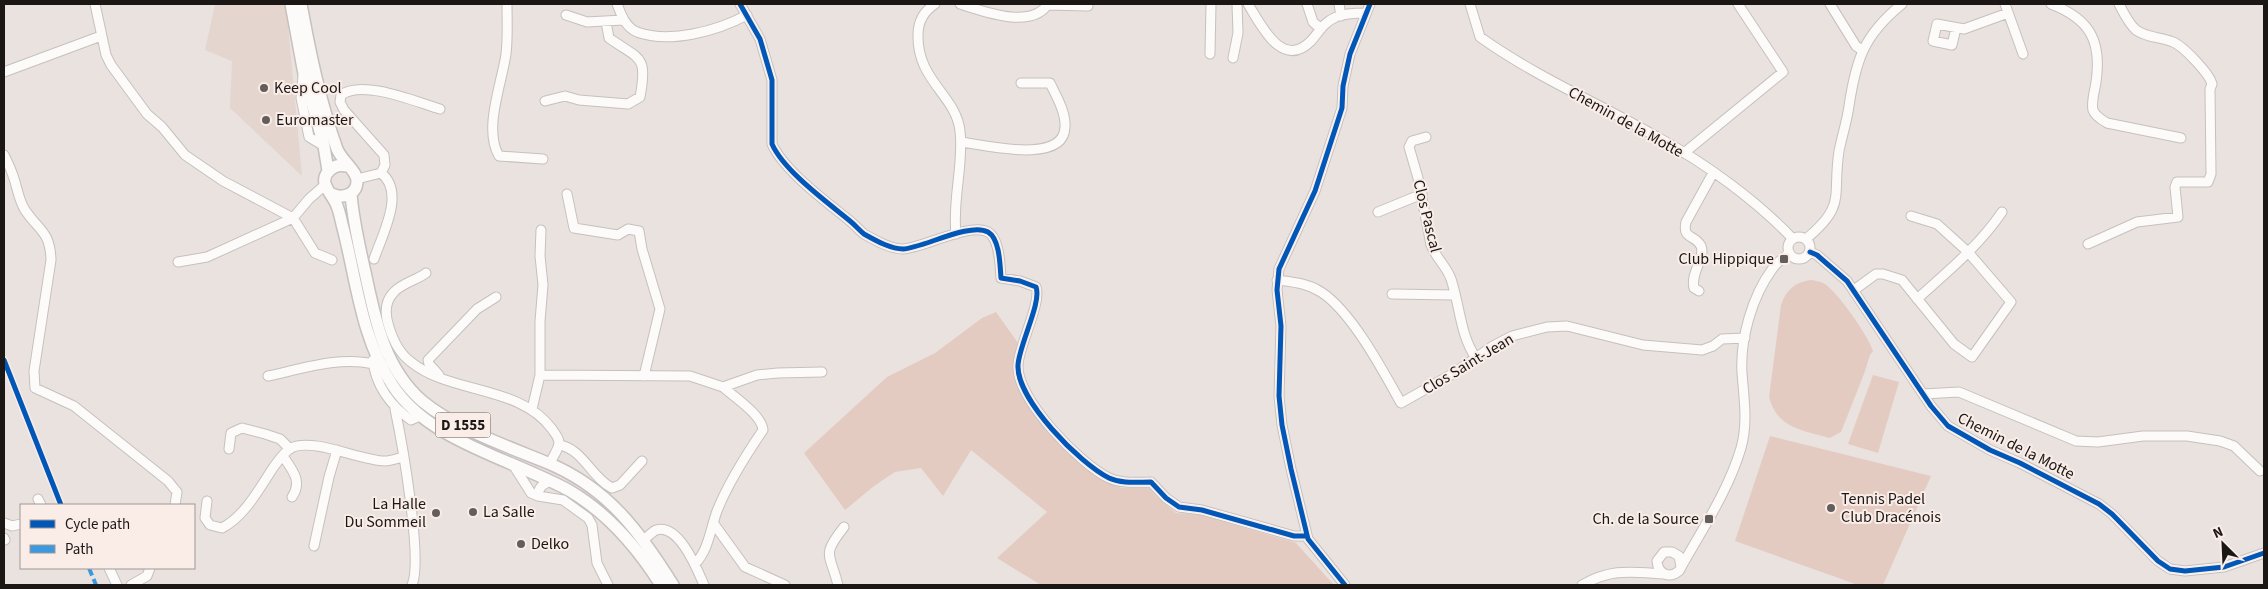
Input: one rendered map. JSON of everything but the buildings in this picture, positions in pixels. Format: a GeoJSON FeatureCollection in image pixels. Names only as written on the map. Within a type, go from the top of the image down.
{"type":"FeatureCollection","features":[{"type":"Feature","properties":{"kind":"main road"},"geometry":{"type":"LineString","coordinates":[[291,4],[304,74],[324,146],[328,171]]}},
{"type":"Feature","properties":{"kind":"main road"},"geometry":{"type":"LineString","coordinates":[[301,4],[312,60],[338,150],[357,179],[356,187],[351,194],[338,197],[328,190],[325,177],[334,166],[347,166]]}},
{"type":"Feature","properties":{"kind":"main road","name":"D 1555"},"geometry":{"type":"LineString","coordinates":[[328,190],[337,205],[362,318],[372,347],[393,387],[420,416],[451,436],[512,462],[584,500],[610,520],[635,547],[661,585]]}},
{"type":"Feature","properties":{"kind":"main road","name":"D 1555"},"geometry":{"type":"LineString","coordinates":[[351,194],[355,224],[373,311],[385,348],[403,380],[422,401],[446,418],[550,463],[600,493],[619,509],[644,540],[673,585]]}},
{"type":"Feature","properties":{"kind":"street"},"geometry":{"type":"LineString","coordinates":[[94,4],[106,56],[116,74],[147,114],[162,127],[185,155],[223,181],[293,218],[315,252],[332,260]]}},
{"type":"Feature","properties":{"kind":"street"},"geometry":{"type":"LineString","coordinates":[[507,4],[506,54],[498,90],[493,128],[494,149],[498,156],[543,159]]}},
{"type":"Feature","properties":{"kind":"street"},"geometry":{"type":"LineString","coordinates":[[617,4],[624,20],[636,32],[668,37],[702,31],[734,22],[747,15]]}},
{"type":"Feature","properties":{"kind":"street"},"geometry":{"type":"LineString","coordinates":[[740,4],[760,39],[772,80],[772,144],[776,152],[786,163],[863,233],[893,248],[904,249],[956,234],[979,230],[986,231],[995,242],[1001,278],[1036,287],[1036,301],[1021,346],[1018,367],[1020,376],[1036,409],[1049,426],[1095,470],[1119,481],[1151,482],[1166,498],[1179,507],[1202,510],[1294,536],[1307,536]]}},
{"type":"Feature","properties":{"kind":"street"},"geometry":{"type":"LineString","coordinates":[[935,4],[924,14],[918,26],[921,61],[929,77],[955,114],[960,128],[961,142],[954,214],[956,234]]}},
{"type":"Feature","properties":{"kind":"street"},"geometry":{"type":"LineString","coordinates":[[960,4],[1012,18],[1030,16],[1048,4],[1088,6]]}},
{"type":"Feature","properties":{"kind":"street"},"geometry":{"type":"LineString","coordinates":[[1210,54],[1211,4]]}},
{"type":"Feature","properties":{"kind":"street"},"geometry":{"type":"LineString","coordinates":[[1233,58],[1238,33],[1237,4]]}},
{"type":"Feature","properties":{"kind":"street"},"geometry":{"type":"LineString","coordinates":[[1248,4],[1271,40],[1281,48],[1292,51],[1306,46],[1320,29],[1335,17],[1368,8]]}},
{"type":"Feature","properties":{"kind":"street"},"geometry":{"type":"LineString","coordinates":[[1307,4],[1313,22],[1320,29]]}},
{"type":"Feature","properties":{"kind":"street"},"geometry":{"type":"LineString","coordinates":[[1339,4],[1341,16]]}},
{"type":"Feature","properties":{"kind":"street","name":"Chemin de la Motte"},"geometry":{"type":"LineString","coordinates":[[1470,4],[1476,30],[1480,37],[1489,44],[1546,78],[1647,131],[1684,153],[1758,206],[1793,239]]}},
{"type":"Feature","properties":{"kind":"street"},"geometry":{"type":"LineString","coordinates":[[1684,153],[1783,72],[1738,4]]}},
{"type":"Feature","properties":{"kind":"street"},"geometry":{"type":"LineString","coordinates":[[1830,4],[1856,46],[1862,50]]}},
{"type":"Feature","properties":{"kind":"street"},"geometry":{"type":"LineString","coordinates":[[1806,239],[1825,222],[1835,206],[1839,150],[1849,105],[1851,85],[1862,50],[1883,20],[1902,4]]}},
{"type":"Feature","properties":{"kind":"street"},"geometry":{"type":"LineString","coordinates":[[2005,4],[2023,54]]}},
{"type":"Feature","properties":{"kind":"street"},"geometry":{"type":"LineString","coordinates":[[2051,4],[2069,11],[2088,28],[2096,42],[2098,65],[2093,110],[2098,117],[2107,123],[2181,138]]}},
{"type":"Feature","properties":{"kind":"street"},"geometry":{"type":"LineString","coordinates":[[2088,244],[2137,222],[2178,217],[2175,187],[2178,182],[2208,182],[2211,174],[2210,89],[2212,84],[2210,77],[2202,66],[2175,43],[2144,34],[2134,28],[2119,4]]}},
{"type":"Feature","properties":{"kind":"street"},"geometry":{"type":"LineString","coordinates":[[1345,585],[1319,556],[1307,536],[1282,425],[1278,382],[1281,326],[1277,280],[1279,269],[1315,191],[1342,108],[1343,86],[1350,54],[1368,8]]}},
{"type":"Feature","properties":{"kind":"street"},"geometry":{"type":"LineString","coordinates":[[1956,28],[1964,29],[2008,13]]}},
{"type":"Feature","properties":{"kind":"street"},"geometry":{"type":"LineString","coordinates":[[566,15],[587,22],[624,20]]}},
{"type":"Feature","properties":{"kind":"street"},"geometry":{"type":"LineString","coordinates":[[546,102],[565,96],[579,100],[628,104],[640,97],[644,74],[643,65],[634,54],[609,38],[606,22]]}},
{"type":"Feature","properties":{"kind":"street"},"geometry":{"type":"LineString","coordinates":[[4,72],[102,36]]}},
{"type":"Feature","properties":{"kind":"street"},"geometry":{"type":"LineString","coordinates":[[961,142],[1038,151],[1052,148],[1063,139],[1066,127],[1062,110],[1050,83],[1021,83]]}},
{"type":"Feature","properties":{"kind":"street"},"geometry":{"type":"LineString","coordinates":[[357,179],[381,173],[385,165],[384,155],[344,110],[340,102],[341,95],[347,90],[380,91],[440,109]]}},
{"type":"Feature","properties":{"kind":"street","name":"Clos Pascal"},"geometry":{"type":"LineString","coordinates":[[1426,137],[1412,141],[1409,147],[1422,194],[1431,245],[1434,254],[1451,277],[1468,347],[1476,358]]}},
{"type":"Feature","properties":{"kind":"street"},"geometry":{"type":"LineString","coordinates":[[4,155],[25,210],[42,231],[50,247],[51,260],[34,371],[35,388],[74,406],[168,481],[177,492],[175,504]]}},
{"type":"Feature","properties":{"kind":"street"},"geometry":{"type":"LineString","coordinates":[[374,259],[392,208],[392,191],[389,179],[381,173]]}},
{"type":"Feature","properties":{"kind":"street"},"geometry":{"type":"LineString","coordinates":[[1699,291],[1694,288],[1692,280],[1702,254],[1702,247],[1695,239],[1687,235],[1684,229],[1713,174]]}},
{"type":"Feature","properties":{"kind":"street"},"geometry":{"type":"LineString","coordinates":[[178,262],[207,257],[293,218],[309,199],[328,190]]}},
{"type":"Feature","properties":{"kind":"street"},"geometry":{"type":"LineString","coordinates":[[567,194],[574,228],[618,235],[628,229],[639,231],[641,235],[642,249],[660,309],[644,376]]}},
{"type":"Feature","properties":{"kind":"street"},"geometry":{"type":"LineString","coordinates":[[1378,212],[1422,194]]}},
{"type":"Feature","properties":{"kind":"street"},"geometry":{"type":"LineString","coordinates":[[1917,299],[1968,252],[1993,225],[2002,212]]}},
{"type":"Feature","properties":{"kind":"street"},"geometry":{"type":"LineString","coordinates":[[1854,290],[1876,274],[1883,274],[1902,280],[1954,344],[1972,357],[2011,302],[1968,252],[1937,224],[1911,216]]}},
{"type":"Feature","properties":{"kind":"street"},"geometry":{"type":"LineString","coordinates":[[532,409],[540,375],[540,321],[543,285],[540,256],[541,230]]}},
{"type":"Feature","properties":{"kind":"street"},"geometry":{"type":"LineString","coordinates":[[1797,237],[1806,239],[1810,245],[1810,252],[1801,259],[1794,258],[1789,253],[1789,245],[1797,237]]}},
{"type":"Feature","properties":{"kind":"street","name":"Chemin de la Motte"},"geometry":{"type":"LineString","coordinates":[[1810,252],[1817,255],[1854,290],[1923,394],[1948,426],[1990,450],[2020,463],[2099,504],[2112,514],[2158,561],[2170,569],[2185,571],[2219,568],[2264,553]]}},
{"type":"Feature","properties":{"kind":"street"},"geometry":{"type":"LineString","coordinates":[[1582,585],[1613,572],[1672,575],[1681,567],[1728,480],[1741,448],[1746,412],[1742,362],[1745,338],[1755,302],[1763,283],[1773,267],[1789,253]]}},
{"type":"Feature","properties":{"kind":"street"},"geometry":{"type":"LineString","coordinates":[[426,273],[394,291],[388,300],[385,313],[394,341],[411,362],[431,374],[488,391],[532,409],[546,422],[558,438],[559,444],[550,463]]}},
{"type":"Feature","properties":{"kind":"street","name":"Clos Saint-Jean"},"geometry":{"type":"LineString","coordinates":[[1277,280],[1302,283],[1320,292],[1337,305],[1374,355],[1401,404],[1512,336],[1547,327],[1567,326],[1643,345],[1702,350],[1722,339],[1745,338]]}},
{"type":"Feature","properties":{"kind":"street"},"geometry":{"type":"LineString","coordinates":[[1392,294],[1454,295]]}},
{"type":"Feature","properties":{"kind":"street"},"geometry":{"type":"LineString","coordinates":[[441,377],[428,364],[428,360],[478,310],[496,297]]}},
{"type":"Feature","properties":{"kind":"street"},"geometry":{"type":"LineString","coordinates":[[372,347],[373,364],[382,391],[395,409],[411,420],[420,416]]}},
{"type":"Feature","properties":{"kind":"street"},"geometry":{"type":"LineString","coordinates":[[268,376],[328,364],[363,362],[373,364]]}},
{"type":"Feature","properties":{"kind":"street"},"geometry":{"type":"LineString","coordinates":[[723,387],[757,375],[822,372]]}},
{"type":"Feature","properties":{"kind":"street"},"geometry":{"type":"LineString","coordinates":[[540,375],[690,376],[723,387],[758,417],[763,430],[717,511],[704,554],[695,564]]}},
{"type":"Feature","properties":{"kind":"street"},"geometry":{"type":"LineString","coordinates":[[1923,394],[1959,392],[2076,441],[2098,442],[2143,436],[2187,436],[2220,441],[2234,446],[2260,470]]}},
{"type":"Feature","properties":{"kind":"street"},"geometry":{"type":"LineString","coordinates":[[395,409],[404,457],[414,542],[416,573],[412,585]]}},
{"type":"Feature","properties":{"kind":"street"},"geometry":{"type":"LineString","coordinates":[[229,449],[231,433],[242,428],[280,439],[290,449]]}},
{"type":"Feature","properties":{"kind":"street"},"geometry":{"type":"LineString","coordinates":[[559,444],[574,451],[605,485],[612,488],[620,485],[642,461]]}},
{"type":"Feature","properties":{"kind":"street"},"geometry":{"type":"LineString","coordinates":[[206,501],[205,518],[210,525],[222,528],[235,522],[283,456],[290,449],[300,445],[338,450],[375,460],[387,461],[404,457]]}},
{"type":"Feature","properties":{"kind":"street"},"geometry":{"type":"LineString","coordinates":[[314,546],[329,477],[338,450]]}},
{"type":"Feature","properties":{"kind":"street"},"geometry":{"type":"LineString","coordinates":[[283,456],[298,482],[297,490],[292,497]]}},
{"type":"Feature","properties":{"kind":"street"},"geometry":{"type":"LineString","coordinates":[[512,462],[531,493],[563,500],[588,518],[592,525],[597,564],[608,585]]}},
{"type":"Feature","properties":{"kind":"street"},"geometry":{"type":"LineString","coordinates":[[538,496],[540,488],[544,483],[551,481]]}},
{"type":"Feature","properties":{"kind":"street"},"geometry":{"type":"LineString","coordinates":[[4,523],[12,526],[20,524]]}},
{"type":"Feature","properties":{"kind":"street"},"geometry":{"type":"LineString","coordinates":[[714,524],[745,567],[785,585]]}},
{"type":"Feature","properties":{"kind":"street"},"geometry":{"type":"LineString","coordinates":[[838,585],[828,558],[829,550],[844,526]]}},
{"type":"Feature","properties":{"kind":"street"},"geometry":{"type":"LineString","coordinates":[[644,540],[655,530],[673,533],[681,541],[695,564],[704,585]]}},
{"type":"Feature","properties":{"kind":"street"},"geometry":{"type":"LineString","coordinates":[[1642,573],[1657,561],[1664,552],[1674,552],[1694,542]]}},
{"type":"Feature","properties":{"kind":"street"},"geometry":{"type":"LineString","coordinates":[[1674,552],[1681,559],[1681,567]]}},
{"type":"Feature","properties":{"kind":"street"},"geometry":{"type":"LineString","coordinates":[[1657,561],[1658,569],[1664,574]]}},
{"type":"Feature","properties":{"kind":"street"},"geometry":{"type":"LineString","coordinates":[[109,569],[117,585]]}},
{"type":"Feature","properties":{"kind":"street"},"geometry":{"type":"LineString","coordinates":[[131,585],[147,576],[150,569]]}},
{"type":"Feature","properties":{"kind":"shaded area"},"geometry":{"type":"Polygon","coordinates":[[[213,4],[286,4],[302,176],[230,108],[232,61],[205,50],[215,5],[213,4]]]}},
{"type":"Feature","properties":{"kind":"shaded area"},"geometry":{"type":"Polygon","coordinates":[[[1811,280],[1823,283],[1836,294],[1859,325],[1873,351],[1841,432],[1830,438],[1801,430],[1784,421],[1773,407],[1769,397],[1781,305],[1788,291],[1800,283],[1811,280]]]}},
{"type":"Feature","properties":{"kind":"shaded area"},"geometry":{"type":"Polygon","coordinates":[[[996,312],[1018,343],[1015,373],[1046,428],[1090,472],[1121,488],[1149,488],[1176,513],[1201,515],[1296,543],[1334,585],[1041,585],[997,558],[1047,512],[971,450],[943,496],[921,468],[895,472],[874,486],[845,510],[804,453],[887,377],[935,353],[982,318],[996,312]]]}},
{"type":"Feature","properties":{"kind":"shaded area"},"geometry":{"type":"Polygon","coordinates":[[[1873,375],[1899,382],[1878,453],[1848,444],[1873,375]]]}},
{"type":"Feature","properties":{"kind":"shaded area","name":"Tennis Padel Club Dracénois"},"geometry":{"type":"Polygon","coordinates":[[[1770,436],[1931,476],[1883,585],[1858,585],[1735,541],[1770,436]]]}},
{"type":"Feature","properties":{"kind":"marked path"},"geometry":{"type":"LineString","coordinates":[[89,569],[96,585]]}},
{"type":"Feature","properties":{"kind":"cycle path"},"geometry":{"type":"LineString","coordinates":[[740,4],[760,39],[772,80],[772,144],[786,165],[796,175],[864,234],[893,248],[912,248],[970,230],[988,232],[992,235],[997,246],[1001,278],[1020,281],[1036,287],[1036,303],[1019,357],[1020,379],[1027,395],[1038,412],[1067,445],[1097,471],[1109,478],[1124,482],[1151,482],[1166,498],[1179,507],[1202,510],[1294,536],[1307,536]]}},
{"type":"Feature","properties":{"kind":"cycle path"},"geometry":{"type":"LineString","coordinates":[[1345,585],[1308,539],[1291,469],[1282,425],[1279,396],[1281,326],[1277,290],[1279,269],[1315,191],[1342,108],[1343,86],[1350,54],[1370,4]]}},
{"type":"Feature","properties":{"kind":"cycle path"},"geometry":{"type":"LineString","coordinates":[[1810,252],[1817,255],[1847,281],[1931,406],[1948,426],[1990,450],[2020,463],[2099,504],[2112,514],[2158,561],[2170,569],[2185,571],[2224,567],[2264,553]]}},
{"type":"Feature","properties":{"kind":"cycle path"},"geometry":{"type":"LineString","coordinates":[[4,360],[61,504]]}},
{"type":"Feature","properties":{"kind":"place","name":"Keep Cool"},"geometry":{"type":"Point","coordinates":[264,88]}},
{"type":"Feature","properties":{"kind":"place","name":"Euromaster"},"geometry":{"type":"Point","coordinates":[266,120]}},
{"type":"Feature","properties":{"kind":"place","name":"Club Hippique"},"geometry":{"type":"Point","coordinates":[1784,259]}},
{"type":"Feature","properties":{"kind":"place","name":"Tennis Padel Club Dracénois"},"geometry":{"type":"Point","coordinates":[1831,508]}},
{"type":"Feature","properties":{"kind":"place","name":"La Salle"},"geometry":{"type":"Point","coordinates":[473,512]}},
{"type":"Feature","properties":{"kind":"place","name":"La Halle Du Sommeil"},"geometry":{"type":"Point","coordinates":[436,513]}},
{"type":"Feature","properties":{"kind":"place","name":"Ch. de la Source"},"geometry":{"type":"Point","coordinates":[1709,519]}},
{"type":"Feature","properties":{"kind":"place","name":"Delko"},"geometry":{"type":"Point","coordinates":[521,544]}}]}
